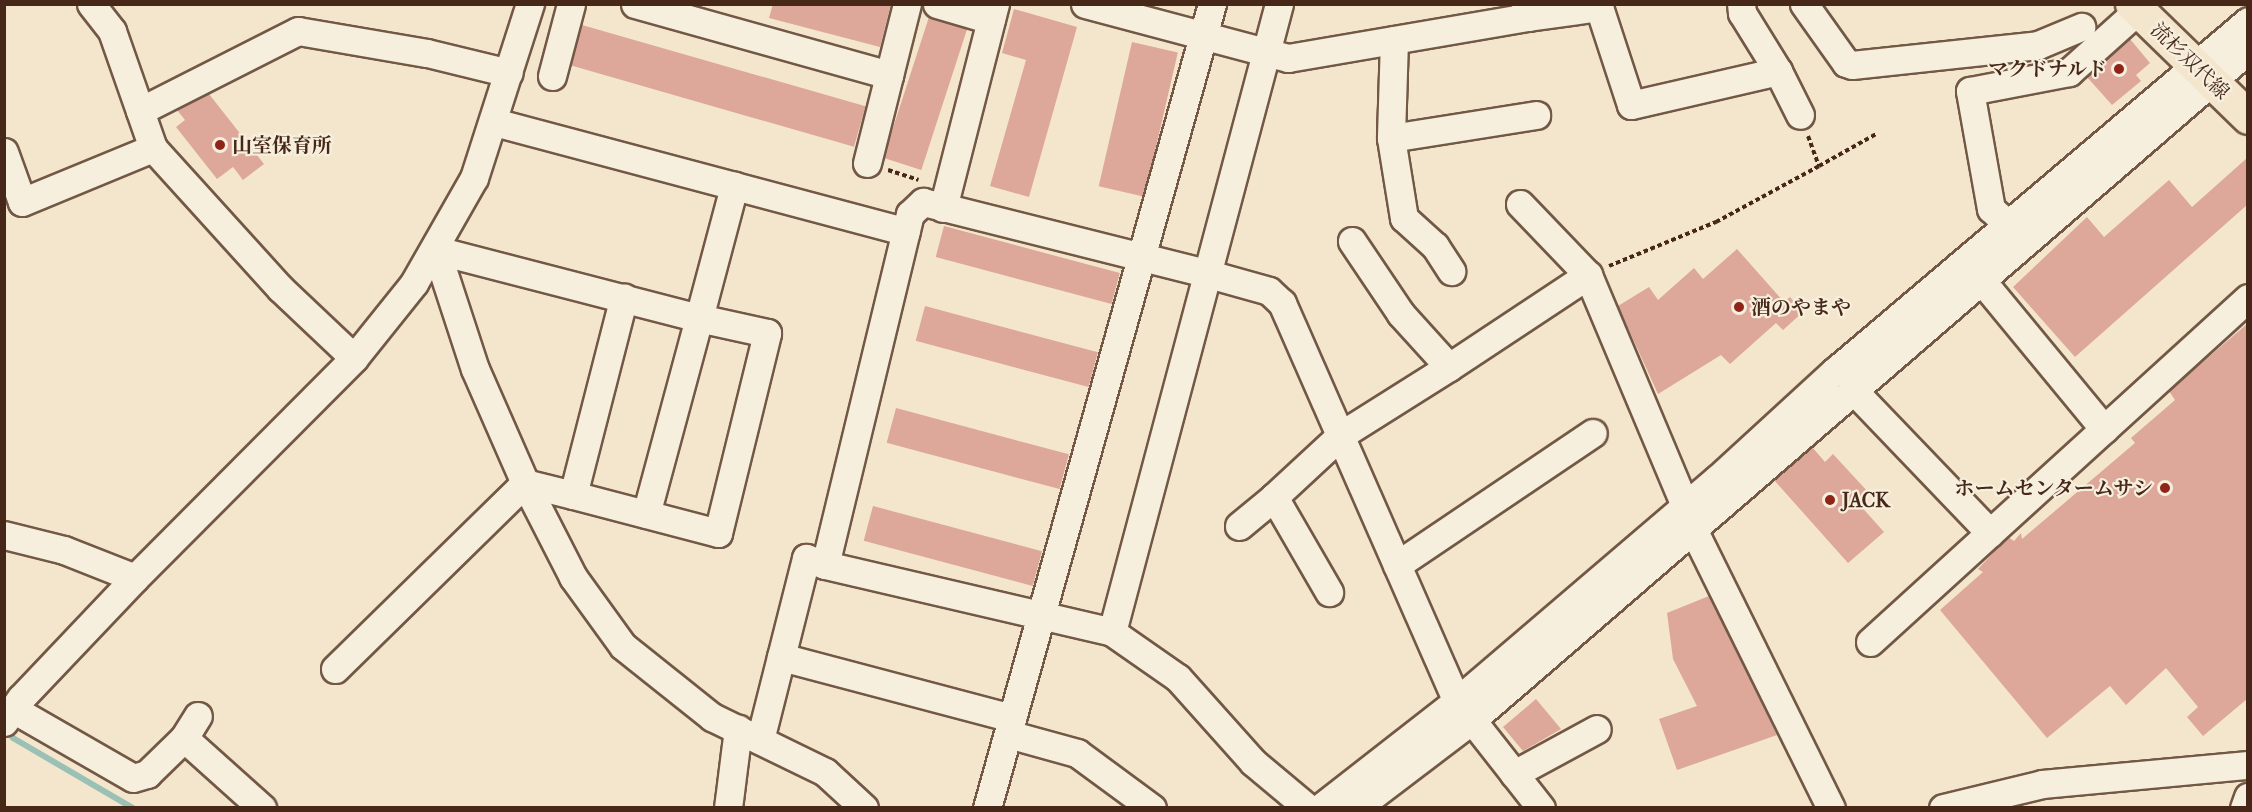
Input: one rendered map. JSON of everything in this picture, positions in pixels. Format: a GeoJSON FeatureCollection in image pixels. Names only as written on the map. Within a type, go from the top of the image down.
{"type":"FeatureCollection","features":[{"type":"Feature","properties":{"kind":"main road","name":"流杉双代線"},"geometry":{"type":"LineString","coordinates":[[2135,7],[2247,117]]}},
{"type":"Feature","properties":{"kind":"street"},"geometry":{"type":"LineString","coordinates":[[91,4],[112,31],[153,148],[281,289],[354,358]]}},
{"type":"Feature","properties":{"kind":"street"},"geometry":{"type":"LineString","coordinates":[[262,807],[191,727],[147,774],[133,778],[9,715],[135,578],[354,358],[396,307],[436,250],[474,178],[531,4]]}},
{"type":"Feature","properties":{"kind":"street"},"geometry":{"type":"LineString","coordinates":[[552,75],[571,4]]}},
{"type":"Feature","properties":{"kind":"street"},"geometry":{"type":"LineString","coordinates":[[636,4],[889,75]]}},
{"type":"Feature","properties":{"kind":"street"},"geometry":{"type":"LineString","coordinates":[[867,162],[907,4]]}},
{"type":"Feature","properties":{"kind":"street"},"geometry":{"type":"LineString","coordinates":[[932,205],[993,12],[937,4]]}},
{"type":"Feature","properties":{"kind":"street"},"geometry":{"type":"LineString","coordinates":[[1085,4],[1288,58],[1394,40],[1526,11],[1599,7],[1631,105],[1778,71]]}},
{"type":"Feature","properties":{"kind":"street"},"geometry":{"type":"LineString","coordinates":[[987,807],[1212,4]]}},
{"type":"Feature","properties":{"kind":"street"},"geometry":{"type":"LineString","coordinates":[[1112,632],[1205,273],[1280,4]]}},
{"type":"Feature","properties":{"kind":"street"},"geometry":{"type":"LineString","coordinates":[[1741,4],[1742,13],[1778,71],[1800,115]]}},
{"type":"Feature","properties":{"kind":"street"},"geometry":{"type":"LineString","coordinates":[[1804,4],[1846,63],[1852,64],[2038,45],[2081,27]]}},
{"type":"Feature","properties":{"kind":"street"},"geometry":{"type":"LineString","coordinates":[[2009,225],[1991,209],[1970,91],[2069,72],[2135,7]]}},
{"type":"Feature","properties":{"kind":"street"},"geometry":{"type":"LineString","coordinates":[[1356,807],[1464,710],[1689,517],[1853,390],[1982,281],[2203,74],[2247,21]]}},
{"type":"Feature","properties":{"kind":"street"},"geometry":{"type":"LineString","coordinates":[[140,111],[298,31],[427,52],[509,73]]}},
{"type":"Feature","properties":{"kind":"street"},"geometry":{"type":"LineString","coordinates":[[1394,40],[1391,138],[1404,218],[1435,246],[1451,271]]}},
{"type":"Feature","properties":{"kind":"street"},"geometry":{"type":"LineString","coordinates":[[1689,517],[1835,371],[2009,225],[2203,74],[2247,50]]}},
{"type":"Feature","properties":{"kind":"street"},"geometry":{"type":"LineString","coordinates":[[1391,138],[1536,115]]}},
{"type":"Feature","properties":{"kind":"street"},"geometry":{"type":"LineString","coordinates":[[494,122],[906,232]]}},
{"type":"Feature","properties":{"kind":"street"},"geometry":{"type":"LineString","coordinates":[[4,153],[22,202],[153,148]]}},
{"type":"Feature","properties":{"kind":"street"},"geometry":{"type":"LineString","coordinates":[[646,514],[734,186]]}},
{"type":"Feature","properties":{"kind":"street"},"geometry":{"type":"LineString","coordinates":[[1520,204],[1588,275],[1689,517],[1832,807]]}},
{"type":"Feature","properties":{"kind":"street"},"geometry":{"type":"LineString","coordinates":[[825,565],[910,214],[932,205],[1269,291],[1282,303],[1397,565],[1464,710],[1541,807]]}},
{"type":"Feature","properties":{"kind":"street"},"geometry":{"type":"LineString","coordinates":[[1352,241],[1401,314],[1449,367]]}},
{"type":"Feature","properties":{"kind":"street"},"geometry":{"type":"LineString","coordinates":[[436,250],[699,318],[767,333],[718,533],[525,483]]}},
{"type":"Feature","properties":{"kind":"street"},"geometry":{"type":"LineString","coordinates":[[436,250],[475,369],[525,483],[573,576],[623,646],[712,717],[825,772],[864,807]]}},
{"type":"Feature","properties":{"kind":"street"},"geometry":{"type":"LineString","coordinates":[[1239,526],[1341,435],[1588,275]]}},
{"type":"Feature","properties":{"kind":"street"},"geometry":{"type":"LineString","coordinates":[[1982,281],[2104,429]]}},
{"type":"Feature","properties":{"kind":"street"},"geometry":{"type":"LineString","coordinates":[[573,495],[624,297]]}},
{"type":"Feature","properties":{"kind":"street"},"geometry":{"type":"LineString","coordinates":[[1870,642],[2247,298]]}},
{"type":"Feature","properties":{"kind":"street"},"geometry":{"type":"LineString","coordinates":[[1853,390],[1990,533]]}},
{"type":"Feature","properties":{"kind":"street"},"geometry":{"type":"LineString","coordinates":[[1397,565],[1593,433]]}},
{"type":"Feature","properties":{"kind":"street"},"geometry":{"type":"LineString","coordinates":[[336,669],[525,483]]}},
{"type":"Feature","properties":{"kind":"street"},"geometry":{"type":"LineString","coordinates":[[1274,497],[1329,592]]}},
{"type":"Feature","properties":{"kind":"street"},"geometry":{"type":"LineString","coordinates":[[4,535],[64,550],[135,578]]}},
{"type":"Feature","properties":{"kind":"street"},"geometry":{"type":"LineString","coordinates":[[728,807],[749,734],[781,657],[806,558],[825,565],[1040,617],[1112,632],[1178,678],[1253,762],[1308,807]]}},
{"type":"Feature","properties":{"kind":"street"},"geometry":{"type":"LineString","coordinates":[[781,657],[1010,726],[1077,753],[1152,807]]}},
{"type":"Feature","properties":{"kind":"street"},"geometry":{"type":"LineString","coordinates":[[1320,807],[1464,710]]}},
{"type":"Feature","properties":{"kind":"street"},"geometry":{"type":"LineString","coordinates":[[1514,774],[1597,729]]}},
{"type":"Feature","properties":{"kind":"street"},"geometry":{"type":"LineString","coordinates":[[1943,807],[2042,784],[2247,765]]}},
{"type":"Feature","properties":{"kind":"street"},"geometry":{"type":"LineString","coordinates":[[2244,807],[2247,797]]}},
{"type":"Feature","properties":{"kind":"path"},"geometry":{"type":"LineString","coordinates":[[1800,115],[1819,166]]}},
{"type":"Feature","properties":{"kind":"path"},"geometry":{"type":"LineString","coordinates":[[1588,275],[1716,222],[1876,134]]}},
{"type":"Feature","properties":{"kind":"path"},"geometry":{"type":"LineString","coordinates":[[867,162],[919,180],[932,205]]}},
{"type":"Feature","properties":{"kind":"building"},"geometry":{"type":"Polygon","coordinates":[[[773,4],[891,4],[880,47],[769,18],[773,4]]]}},
{"type":"Feature","properties":{"kind":"building"},"geometry":{"type":"Polygon","coordinates":[[[1014,9],[1077,27],[1029,197],[990,186],[1026,60],[1002,53],[1014,9]]]}},
{"type":"Feature","properties":{"kind":"building"},"geometry":{"type":"Polygon","coordinates":[[[929,17],[967,29],[921,170],[883,158],[929,17]]]}},
{"type":"Feature","properties":{"kind":"building"},"geometry":{"type":"Polygon","coordinates":[[[582,25],[866,106],[854,147],[570,65],[582,25]]]}},
{"type":"Feature","properties":{"kind":"building","name":"マクドナルド"},"geometry":{"type":"Polygon","coordinates":[[[2130,39],[2150,63],[2136,75],[2141,81],[2112,105],[2087,77],[2130,39]]]}},
{"type":"Feature","properties":{"kind":"building"},"geometry":{"type":"Polygon","coordinates":[[[1132,42],[1178,53],[1145,197],[1099,186],[1132,42]]]}},
{"type":"Feature","properties":{"kind":"building","name":"山室保育所"},"geometry":{"type":"Polygon","coordinates":[[[209,94],[264,164],[243,180],[233,167],[217,179],[176,127],[185,120],[177,110],[209,94]]]}},
{"type":"Feature","properties":{"kind":"building"},"geometry":{"type":"Polygon","coordinates":[[[2247,158],[2247,205],[2075,357],[2013,287],[2087,217],[2104,237],[2169,180],[2192,207],[2247,158]]]}},
{"type":"Feature","properties":{"kind":"building"},"geometry":{"type":"Polygon","coordinates":[[[944,226],[1120,273],[1112,304],[936,257],[944,226]]]}},
{"type":"Feature","properties":{"kind":"building"},"geometry":{"type":"Polygon","coordinates":[[[1737,249],[1784,302],[1790,297],[1803,312],[1783,330],[1776,323],[1730,364],[1721,355],[1658,394],[1618,306],[1649,287],[1658,300],[1694,268],[1703,279],[1737,249]]]}},
{"type":"Feature","properties":{"kind":"building"},"geometry":{"type":"Polygon","coordinates":[[[925,306],[1098,352],[1089,387],[916,341],[925,306]]]}},
{"type":"Feature","properties":{"kind":"building","name":"ホームセンタームサシ"},"geometry":{"type":"Polygon","coordinates":[[[2247,324],[2247,699],[2203,736],[2187,717],[2198,707],[2166,668],[2126,705],[2110,686],[2047,738],[1940,610],[1983,572],[1978,569],[2008,537],[2014,541],[2021,533],[2022,539],[2135,443],[2131,438],[2175,400],[2169,391],[2247,324]]]}},
{"type":"Feature","properties":{"kind":"building"},"geometry":{"type":"Polygon","coordinates":[[[896,408],[1069,454],[1060,489],[887,443],[896,408]]]}},
{"type":"Feature","properties":{"kind":"building"},"geometry":{"type":"Polygon","coordinates":[[[1812,447],[1825,462],[1833,454],[1869,493],[1858,503],[1884,532],[1848,563],[1774,480],[1812,447]]]}},
{"type":"Feature","properties":{"kind":"building"},"geometry":{"type":"Polygon","coordinates":[[[873,506],[1042,551],[1033,586],[864,541],[873,506]]]}},
{"type":"Feature","properties":{"kind":"building"},"geometry":{"type":"Polygon","coordinates":[[[1709,596],[1777,735],[1677,770],[1659,719],[1697,706],[1673,659],[1667,613],[1709,596]]]}},
{"type":"Feature","properties":{"kind":"building"},"geometry":{"type":"Polygon","coordinates":[[[1536,699],[1561,729],[1523,751],[1503,727],[1536,699]]]}},
{"type":"Feature","properties":{"kind":"waterway"},"geometry":{"type":"LineString","coordinates":[[6,729],[13,738],[133,808]]}},
{"type":"Feature","properties":{"kind":"place","name":"マクドナルド"},"geometry":{"type":"Point","coordinates":[2119,69]}},
{"type":"Feature","properties":{"kind":"place","name":"山室保育所"},"geometry":{"type":"Point","coordinates":[220,145]}},
{"type":"Feature","properties":{"kind":"place","name":"酒のやまや"},"geometry":{"type":"Point","coordinates":[1739,307]}},
{"type":"Feature","properties":{"kind":"place","name":"ホームセンタームサシ"},"geometry":{"type":"Point","coordinates":[2165,488]}},
{"type":"Feature","properties":{"kind":"place","name":"JACK"},"geometry":{"type":"Point","coordinates":[1830,500]}}]}
